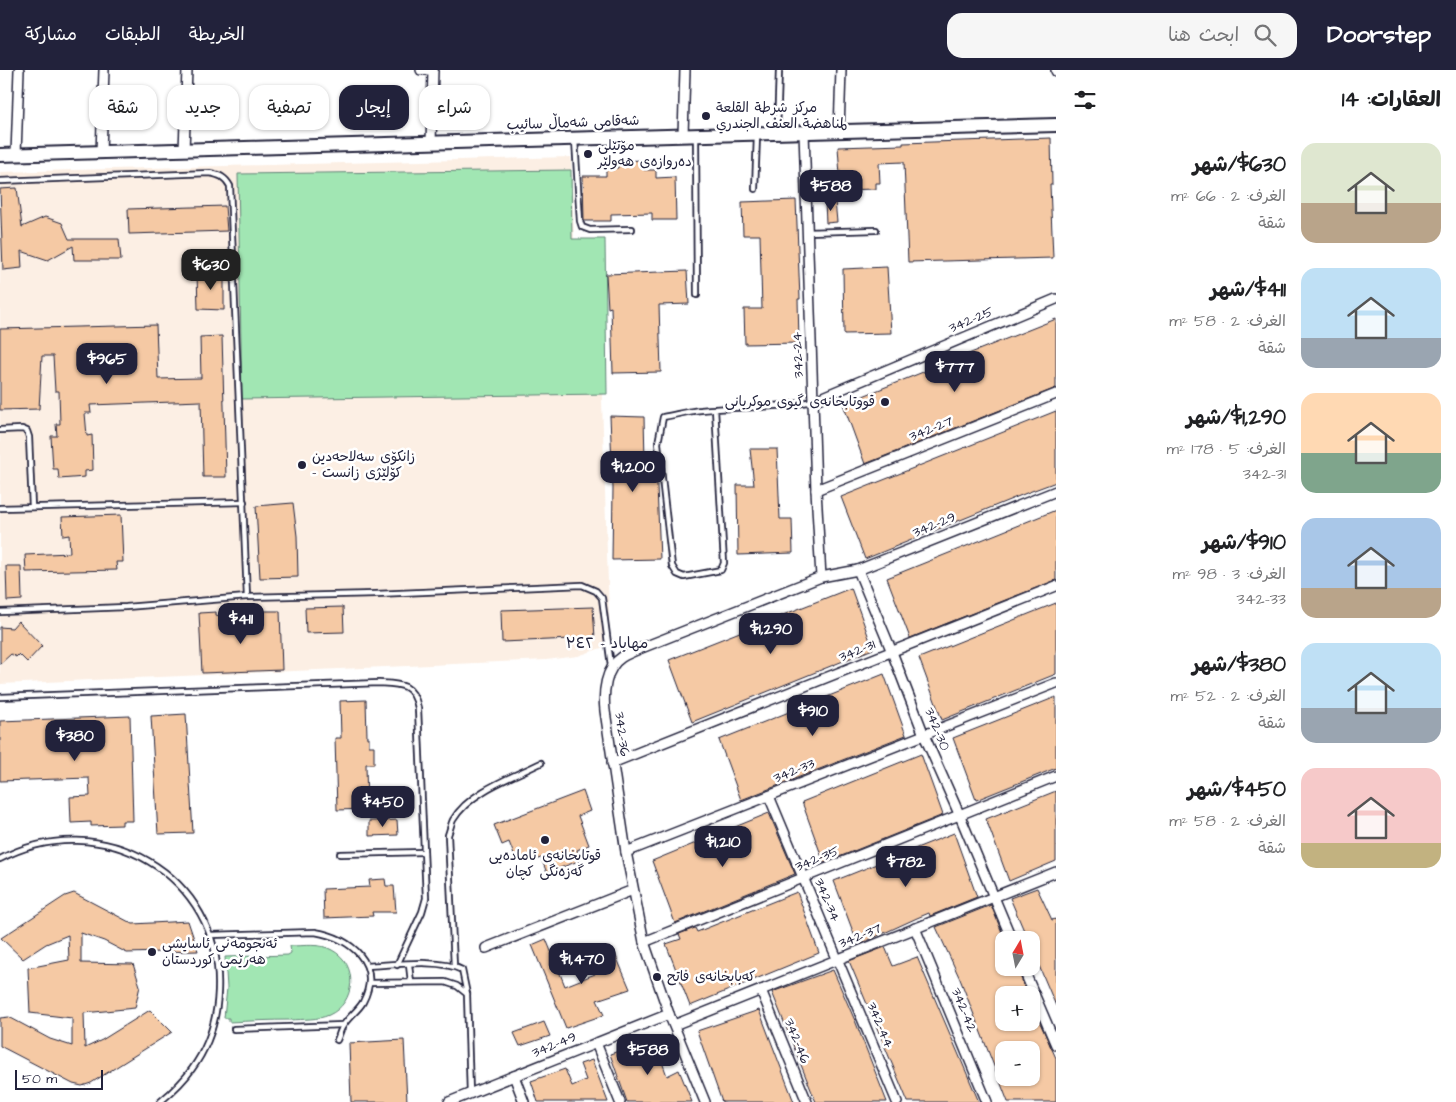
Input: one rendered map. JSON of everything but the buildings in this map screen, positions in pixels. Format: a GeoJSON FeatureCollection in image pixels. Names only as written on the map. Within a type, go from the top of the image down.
{"type":"FeatureCollection","features":[{"type":"Feature","properties":{"kind":"street"},"geometry":{"type":"LineString","coordinates":[[16,154],[19,70]]}},
{"type":"Feature","properties":{"kind":"street"},"geometry":{"type":"LineString","coordinates":[[101,152],[104,70]]}},
{"type":"Feature","properties":{"kind":"street"},"geometry":{"type":"LineString","coordinates":[[184,150],[187,70]]}},
{"type":"Feature","properties":{"kind":"street"},"geometry":{"type":"LineString","coordinates":[[421,70],[433,70],[431,143]]}},
{"type":"Feature","properties":{"kind":"street"},"geometry":{"type":"LineString","coordinates":[[685,70],[690,135]]}},
{"type":"Feature","properties":{"kind":"street"},"geometry":{"type":"LineString","coordinates":[[839,131],[840,70]]}},
{"type":"Feature","properties":{"kind":"street","name":"شەقامی شەماڵ سائیب"},"geometry":{"type":"LineString","coordinates":[[0,155],[1056,125]]}},
{"type":"Feature","properties":{"kind":"street","name":"342-24"},"geometry":{"type":"LineString","coordinates":[[804,132],[816,490],[821,578]]}},
{"type":"Feature","properties":{"kind":"street","name":"342-25"},"geometry":{"type":"LineString","coordinates":[[813,401],[1056,299]]}},
{"type":"Feature","properties":{"kind":"street","name":"342-27"},"geometry":{"type":"LineString","coordinates":[[816,490],[1056,394]]}},
{"type":"Feature","properties":{"kind":"street","name":"342-29"},"geometry":{"type":"LineString","coordinates":[[821,578],[858,570],[1056,491]]}},
{"type":"Feature","properties":{"kind":"street","name":"342-30"},"geometry":{"type":"LineString","coordinates":[[858,570],[924,735],[1008,931]]}},
{"type":"Feature","properties":{"kind":"street"},"geometry":{"type":"LineString","coordinates":[[611,670],[622,657],[644,647],[821,578]]}},
{"type":"Feature","properties":{"kind":"street","name":"342-31"},"geometry":{"type":"LineString","coordinates":[[612,763],[1056,586]]}},
{"type":"Feature","properties":{"kind":"street","name":"342-36"},"geometry":{"type":"LineString","coordinates":[[611,670],[604,689],[604,699],[632,890],[644,942],[669,1014],[705,1102]]}},
{"type":"Feature","properties":{"kind":"street","name":"342-33"},"geometry":{"type":"LineString","coordinates":[[626,852],[1056,682]]}},
{"type":"Feature","properties":{"kind":"street","name":"342-35"},"geometry":{"type":"LineString","coordinates":[[644,942],[1056,776]]}},
{"type":"Feature","properties":{"kind":"street","name":"342-34"},"geometry":{"type":"LineString","coordinates":[[769,796],[838,959]]}},
{"type":"Feature","properties":{"kind":"street","name":"342-37"},"geometry":{"type":"LineString","coordinates":[[674,1025],[1056,872]]}},
{"type":"Feature","properties":{"kind":"street"},"geometry":{"type":"LineString","coordinates":[[486,948],[632,890]]}},
{"type":"Feature","properties":{"kind":"street","name":"342-42"},"geometry":{"type":"LineString","coordinates":[[916,928],[988,1102]]}},
{"type":"Feature","properties":{"kind":"street","name":"342-44"},"geometry":{"type":"LineString","coordinates":[[838,959],[897,1102]]}},
{"type":"Feature","properties":{"kind":"street"},"geometry":{"type":"LineString","coordinates":[[1026,976],[1056,1045]]}},
{"type":"Feature","properties":{"kind":"street","name":"342-46"},"geometry":{"type":"LineString","coordinates":[[761,990],[807,1102]]}},
{"type":"Feature","properties":{"kind":"street","name":"342-49"},"geometry":{"type":"LineString","coordinates":[[449,1102],[669,1014]]}},
{"type":"Feature","properties":{"kind":"street"},"geometry":{"type":"LineString","coordinates":[[596,1043],[620,1102]]}},
{"type":"Feature","properties":{"kind":"street"},"geometry":{"type":"LineString","coordinates":[[514,1076],[524,1102]]}},
{"type":"Feature","properties":{"kind":"lane"},"geometry":{"type":"LineString","coordinates":[[777,133],[779,70]]}},
{"type":"Feature","properties":{"kind":"lane"},"geometry":{"type":"LineString","coordinates":[[755,189],[757,134]]}},
{"type":"Feature","properties":{"kind":"lane"},"geometry":{"type":"LineString","coordinates":[[690,135],[697,295]]}},
{"type":"Feature","properties":{"kind":"lane"},"geometry":{"type":"LineString","coordinates":[[575,138],[580,221],[582,227],[590,230],[632,229]]}},
{"type":"Feature","properties":{"kind":"lane"},"geometry":{"type":"LineString","coordinates":[[0,181],[210,173],[218,174],[225,178],[230,186],[247,597]]}},
{"type":"Feature","properties":{"kind":"lane"},"geometry":{"type":"LineString","coordinates":[[807,232],[876,230]]}},
{"type":"Feature","properties":{"kind":"lane"},"geometry":{"type":"LineString","coordinates":[[715,409],[724,563],[720,570],[684,577],[677,574],[672,566],[658,443],[663,418],[698,410],[715,409],[792,406],[813,401]]}},
{"type":"Feature","properties":{"kind":"lane"},"geometry":{"type":"LineString","coordinates":[[0,430],[22,429],[27,431],[29,437],[32,507]]}},
{"type":"Feature","properties":{"kind":"lane"},"geometry":{"type":"LineString","coordinates":[[0,508],[244,502]]}},
{"type":"Feature","properties":{"kind":"lane"},"geometry":{"type":"LineString","coordinates":[[0,612],[126,607],[247,597],[376,594],[582,585],[596,591],[602,598],[611,670]]}},
{"type":"Feature","properties":{"kind":"lane"},"geometry":{"type":"LineString","coordinates":[[0,697],[379,683],[402,685],[412,692],[418,708],[425,905],[397,965]]}},
{"type":"Feature","properties":{"kind":"lane"},"geometry":{"type":"LineString","coordinates":[[454,966],[448,835],[453,820],[480,793],[541,763]]}},
{"type":"Feature","properties":{"kind":"lane"},"geometry":{"type":"LineString","coordinates":[[0,859],[37,844],[60,840],[99,842],[130,851],[157,867],[186,893],[199,912],[210,936],[216,956],[219,980],[218,1003],[213,1026],[205,1048],[193,1068],[178,1086],[160,1102]]}},
{"type":"Feature","properties":{"kind":"lane"},"geometry":{"type":"LineString","coordinates":[[340,854],[424,852]]}},
{"type":"Feature","properties":{"kind":"lane"},"geometry":{"type":"LineString","coordinates":[[210,936],[300,932],[330,934],[348,944],[367,966],[369,983],[362,1004],[343,1025],[337,1040]]}},
{"type":"Feature","properties":{"kind":"lane"},"geometry":{"type":"LineString","coordinates":[[367,966],[438,963],[454,966],[462,970],[467,994],[470,1094]]}},
{"type":"Feature","properties":{"kind":"lane"},"geometry":{"type":"LineString","coordinates":[[409,964],[411,982]]}},
{"type":"Feature","properties":{"kind":"lane"},"geometry":{"type":"LineString","coordinates":[[369,983],[445,982],[457,986],[467,994]]}},
{"type":"Feature","properties":{"kind":"lane"},"geometry":{"type":"LineString","coordinates":[[234,1029],[343,1025]]}},
{"type":"Feature","properties":{"kind":"shaded area","name":"زانکۆی سەلاحەدین - کۆلێژی زانست"},"geometry":{"type":"Polygon","coordinates":[[[571,157],[574,239],[600,243],[602,400],[610,645],[578,656],[546,660],[0,684],[0,172],[571,157]]]}},
{"type":"Feature","properties":{"kind":"green space"},"geometry":{"type":"Polygon","coordinates":[[[571,170],[572,239],[605,239],[607,394],[242,399],[238,174],[571,170]]]}},
{"type":"Feature","properties":{"kind":"green space"},"geometry":{"type":"Polygon","coordinates":[[[290,946],[322,946],[341,956],[347,964],[351,983],[345,1002],[325,1017],[310,1019],[229,1022],[229,1018],[224,1018],[227,988],[225,957],[288,955],[291,953],[290,946]]]}},
{"type":"Feature","properties":{"kind":"place","name":"مركز شرطة القلعة لمناهضة العنف الجندري"},"geometry":{"type":"Point","coordinates":[706,116]}},
{"type":"Feature","properties":{"kind":"place","name":"مۆتێلی دەروازەی هەولێر"},"geometry":{"type":"Point","coordinates":[588,154]}},
{"type":"Feature","properties":{"kind":"place","name":"قووتابخانەی گيوی موكريانی"},"geometry":{"type":"Point","coordinates":[885,402]}},
{"type":"Feature","properties":{"kind":"place","name":"زانکۆی سەلاحەدین - کۆلێژی زانست"},"geometry":{"type":"Point","coordinates":[302,465]}},
{"type":"Feature","properties":{"kind":"place","name":"قوتابخانەی ئامادەیی گەزەنگی کچان"},"geometry":{"type":"Point","coordinates":[545,840]}},
{"type":"Feature","properties":{"kind":"place","name":"ئەنجومەنی ئاسایشی هەرێمی کوردستان"},"geometry":{"type":"Point","coordinates":[152,952]}},
{"type":"Feature","properties":{"kind":"place","name":"كەبابخانەی فاتح"},"geometry":{"type":"Point","coordinates":[657,977]}},
{"type":"Feature","properties":{"kind":"district","name":"مهاباد - ٣٤٢"},"geometry":{"type":"Point","coordinates":[607,643]}}]}
